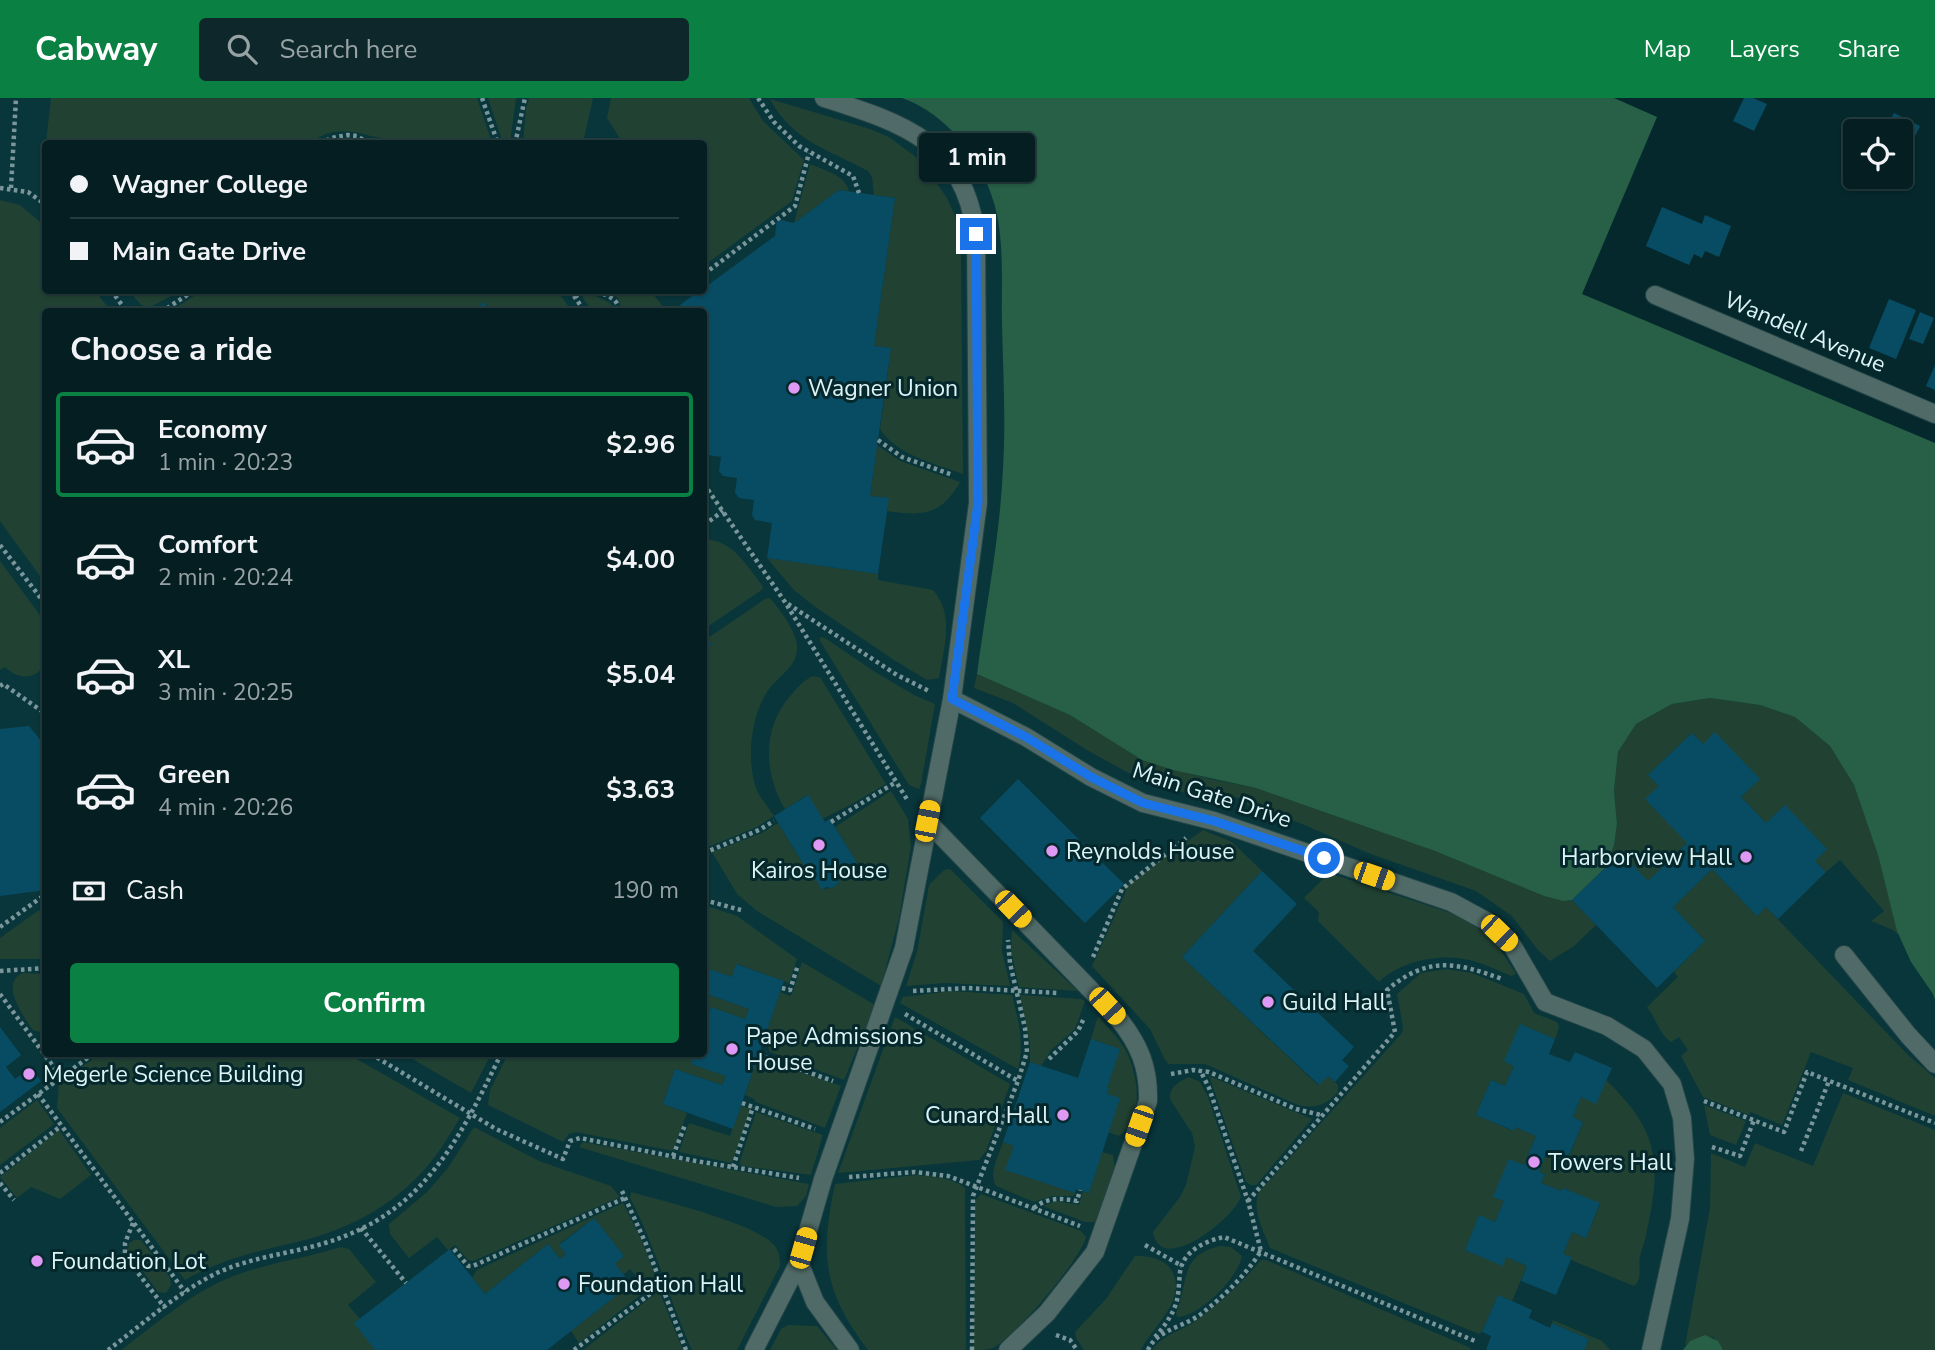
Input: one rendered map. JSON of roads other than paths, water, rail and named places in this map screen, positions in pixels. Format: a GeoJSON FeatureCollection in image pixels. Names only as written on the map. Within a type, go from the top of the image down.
{"type":"FeatureCollection","features":[{"type":"Feature","properties":{"kind":"street"},"geometry":{"type":"LineString","coordinates":[[754,1350],[799,1262],[826,1170],[904,948],[978,503],[974,214],[956,174],[927,141],[905,126],[824,98]]}},
{"type":"Feature","properties":{"kind":"street","name":"Wandell Avenue"},"geometry":{"type":"LineString","coordinates":[[1655,295],[1935,414]]}},
{"type":"Feature","properties":{"kind":"street","name":"Main Gate Drive"},"geometry":{"type":"LineString","coordinates":[[944,697],[1026,737],[1091,777],[1143,803],[1214,821],[1451,902],[1486,921],[1512,946],[1545,1002],[1607,1026],[1644,1049],[1672,1084],[1682,1118],[1685,1159],[1680,1219],[1651,1350]]}},
{"type":"Feature","properties":{"kind":"street"},"geometry":{"type":"LineString","coordinates":[[927,821],[1118,1017],[1134,1037],[1144,1059],[1149,1080],[1148,1101],[1095,1252],[1047,1313],[1008,1350]]}},
{"type":"Feature","properties":{"kind":"street"},"geometry":{"type":"LineString","coordinates":[[1844,955],[1935,1064]]}},
{"type":"Feature","properties":{"kind":"street"},"geometry":{"type":"LineString","coordinates":[[799,1262],[815,1302],[850,1350]]}},
{"type":"Feature","properties":{"kind":"place","name":"Wagner Union"},"geometry":{"type":"Point","coordinates":[794,388]}},
{"type":"Feature","properties":{"kind":"place","name":"Kairos House"},"geometry":{"type":"Point","coordinates":[819,845]}},
{"type":"Feature","properties":{"kind":"place","name":"Reynolds House"},"geometry":{"type":"Point","coordinates":[1052,851]}},
{"type":"Feature","properties":{"kind":"place","name":"Harborview Hall"},"geometry":{"type":"Point","coordinates":[1746,857]}},
{"type":"Feature","properties":{"kind":"place","name":"Guild Hall"},"geometry":{"type":"Point","coordinates":[1268,1002]}},
{"type":"Feature","properties":{"kind":"place","name":"Pape Admissions House"},"geometry":{"type":"Point","coordinates":[732,1049]}},
{"type":"Feature","properties":{"kind":"place","name":"Megerle Science Building"},"geometry":{"type":"Point","coordinates":[29,1074]}},
{"type":"Feature","properties":{"kind":"place","name":"Cunard Hall"},"geometry":{"type":"Point","coordinates":[1063,1115]}},
{"type":"Feature","properties":{"kind":"place","name":"Towers Hall"},"geometry":{"type":"Point","coordinates":[1534,1162]}},
{"type":"Feature","properties":{"kind":"place","name":"Foundation Lot"},"geometry":{"type":"Point","coordinates":[37,1261]}},
{"type":"Feature","properties":{"kind":"place","name":"Foundation Hall"},"geometry":{"type":"Point","coordinates":[564,1284]}}]}
